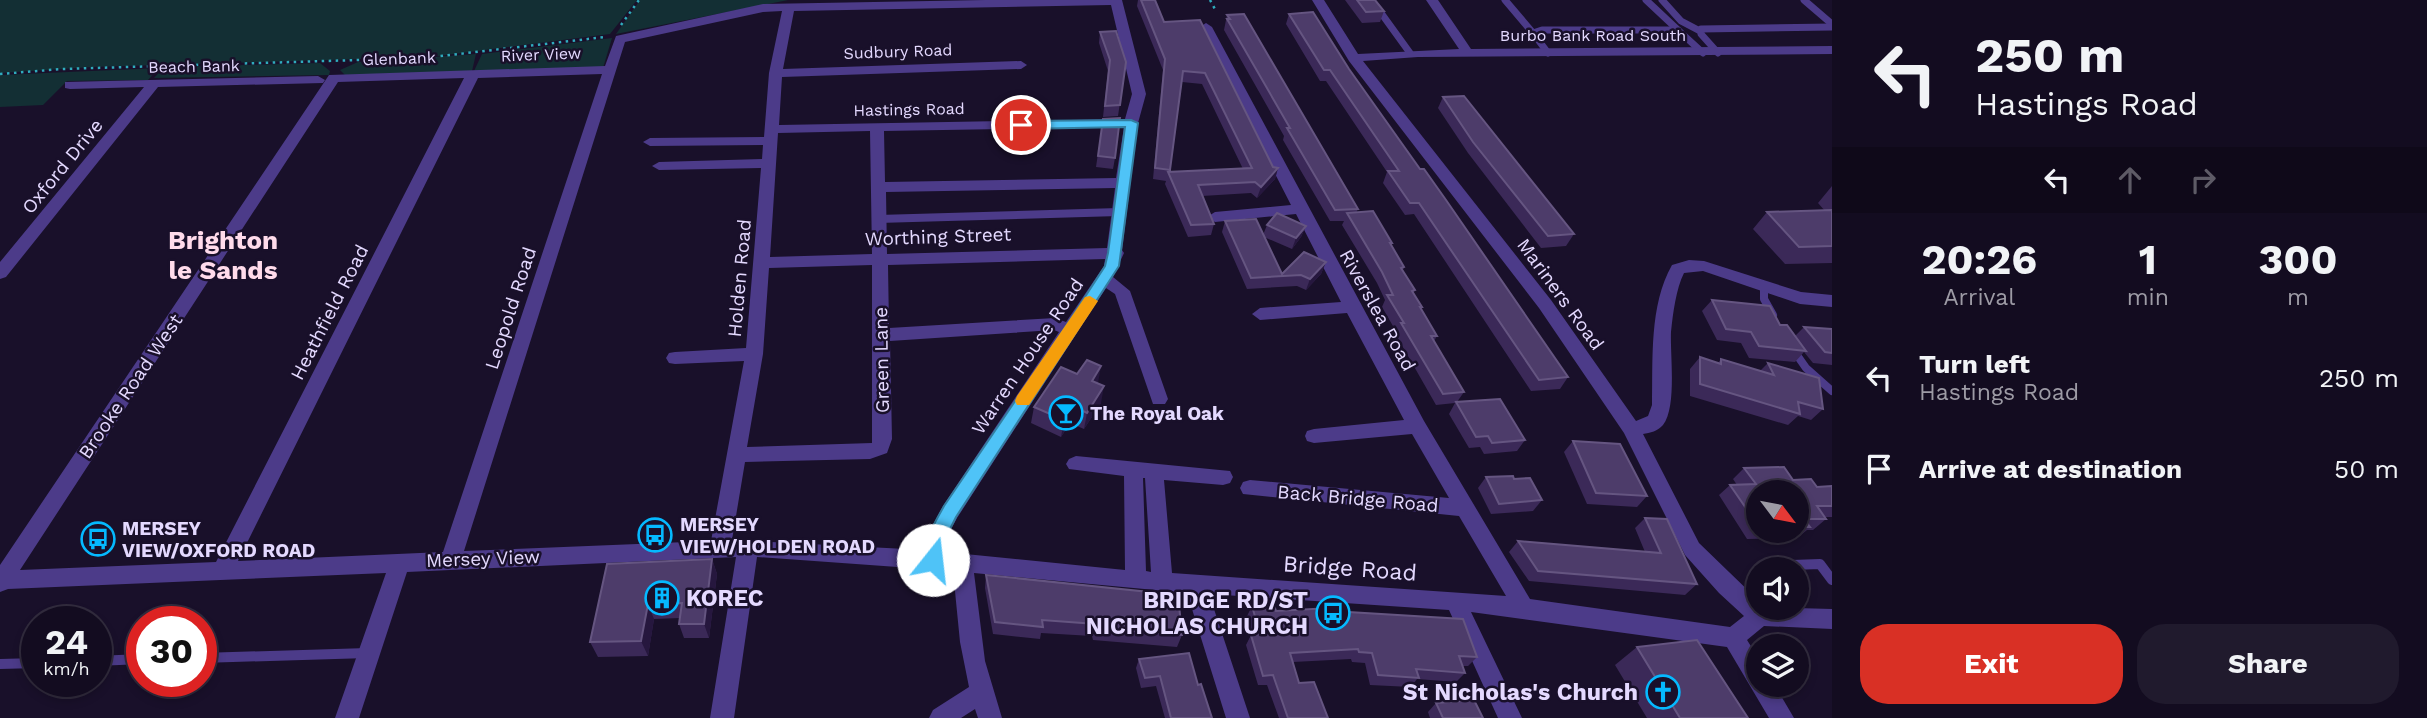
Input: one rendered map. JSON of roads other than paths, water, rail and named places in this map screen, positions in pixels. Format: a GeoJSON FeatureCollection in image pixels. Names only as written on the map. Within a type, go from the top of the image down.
{"type":"FeatureCollection","features":[{"type":"Feature","properties":{"kind":"street","name":"Mariners Road"},"geometry":{"type":"LineString","coordinates":[[1318,0],[1354,58],[1545,304],[1631,429],[1692,549],[1746,604]]}},
{"type":"Feature","properties":{"kind":"street"},"geometry":{"type":"LineString","coordinates":[[1432,0],[1468,53]]}},
{"type":"Feature","properties":{"kind":"street"},"geometry":{"type":"LineString","coordinates":[[789,8],[1116,1]]}},
{"type":"Feature","properties":{"kind":"street","name":"Warren House Road"},"geometry":{"type":"LineString","coordinates":[[933,560],[939,532],[950,512],[1004,441],[1104,279],[1116,253],[1131,123],[1139,94],[1116,1]]}},
{"type":"Feature","properties":{"kind":"street","name":"Leopold Road"},"geometry":{"type":"LineString","coordinates":[[451,559],[610,70],[617,38],[763,8],[789,8]]}},
{"type":"Feature","properties":{"kind":"street","name":"Holden Road"},"geometry":{"type":"LineString","coordinates":[[720,549],[754,354],[776,73],[789,8]]}},
{"type":"Feature","properties":{"kind":"street","name":"Riverslea Road"},"geometry":{"type":"LineString","coordinates":[[1206,27],[1299,209],[1417,426],[1524,608]]}},
{"type":"Feature","properties":{"kind":"street","name":"Burbo Bank Road South"},"geometry":{"type":"LineString","coordinates":[[1354,58],[1410,53],[1718,53],[1832,50]]}},
{"type":"Feature","properties":{"kind":"street","name":"Sudbury Road"},"geometry":{"type":"LineString","coordinates":[[776,73],[1021,65]]}},
{"type":"Feature","properties":{"kind":"street","name":"River View"},"geometry":{"type":"LineString","coordinates":[[473,74],[610,70]]}},
{"type":"Feature","properties":{"kind":"street","name":"Glenbank"},"geometry":{"type":"LineString","coordinates":[[324,82],[334,78],[473,74]]}},
{"type":"Feature","properties":{"kind":"street","name":"Heathfield Road"},"geometry":{"type":"LineString","coordinates":[[223,569],[473,74]]}},
{"type":"Feature","properties":{"kind":"street","name":"Beach Bank"},"geometry":{"type":"LineString","coordinates":[[70,85],[324,82]]}},
{"type":"Feature","properties":{"kind":"street","name":"Brooke Road West"},"geometry":{"type":"LineString","coordinates":[[1,581],[324,82]]}},
{"type":"Feature","properties":{"kind":"street","name":"Oxford Drive"},"geometry":{"type":"LineString","coordinates":[[0,273],[154,84]]}},
{"type":"Feature","properties":{"kind":"street","name":"Hastings Road"},"geometry":{"type":"LineString","coordinates":[[650,142],[877,128],[1131,123]]}},
{"type":"Feature","properties":{"kind":"street","name":"Green Lane"},"geometry":{"type":"LineString","coordinates":[[737,455],[870,452],[880,448],[883,439],[877,128]]}},
{"type":"Feature","properties":{"kind":"street"},"geometry":{"type":"LineString","coordinates":[[659,166],[769,163]]}},
{"type":"Feature","properties":{"kind":"street"},"geometry":{"type":"LineString","coordinates":[[877,187],[1124,183]]}},
{"type":"Feature","properties":{"kind":"street"},"geometry":{"type":"LineString","coordinates":[[1216,217],[1299,209]]}},
{"type":"Feature","properties":{"kind":"street","name":"Worthing Street"},"geometry":{"type":"LineString","coordinates":[[761,263],[1116,253]]}},
{"type":"Feature","properties":{"kind":"street"},"geometry":{"type":"LineString","coordinates":[[1631,429],[1648,426],[1659,414],[1663,330],[1672,281],[1678,269],[1689,265],[1704,266],[1800,298],[1832,301]]}},
{"type":"Feature","properties":{"kind":"street"},"geometry":{"type":"LineString","coordinates":[[1104,279],[1122,291],[1159,399]]}},
{"type":"Feature","properties":{"kind":"street"},"geometry":{"type":"LineString","coordinates":[[1260,314],[1352,307]]}},
{"type":"Feature","properties":{"kind":"street"},"geometry":{"type":"LineString","coordinates":[[880,335],[1055,324],[1072,330]]}},
{"type":"Feature","properties":{"kind":"street"},"geometry":{"type":"LineString","coordinates":[[675,358],[754,354]]}},
{"type":"Feature","properties":{"kind":"street"},"geometry":{"type":"LineString","coordinates":[[1314,436],[1417,426]]}},
{"type":"Feature","properties":{"kind":"street"},"geometry":{"type":"LineString","coordinates":[[1076,464],[1223,477]]}},
{"type":"Feature","properties":{"kind":"street"},"geometry":{"type":"LineString","coordinates":[[1133,470],[1136,580]]}},
{"type":"Feature","properties":{"kind":"street"},"geometry":{"type":"LineString","coordinates":[[1154,471],[1162,582]]}},
{"type":"Feature","properties":{"kind":"street","name":"Back Bridge Road"},"geometry":{"type":"LineString","coordinates":[[1250,488],[1467,508]]}},
{"type":"Feature","properties":{"kind":"street"},"geometry":{"type":"LineString","coordinates":[[722,718],[748,548]]}},
{"type":"Feature","properties":{"kind":"street","name":"Mersey View"},"geometry":{"type":"LineString","coordinates":[[1,581],[400,561],[748,548],[963,563]]}},
{"type":"Feature","properties":{"kind":"street"},"geometry":{"type":"LineString","coordinates":[[347,718],[400,561]]}},
{"type":"Feature","properties":{"kind":"street"},"geometry":{"type":"LineString","coordinates":[[963,563],[968,627],[979,693],[990,718]]}},
{"type":"Feature","properties":{"kind":"street","name":"Bridge Road"},"geometry":{"type":"LineString","coordinates":[[963,563],[1136,580],[1455,601],[1524,608],[1733,638]]}},
{"type":"Feature","properties":{"kind":"street"},"geometry":{"type":"LineString","coordinates":[[1195,584],[1238,718]]}},
{"type":"Feature","properties":{"kind":"street"},"geometry":{"type":"LineString","coordinates":[[1455,601],[1510,718]]}},
{"type":"Feature","properties":{"kind":"street"},"geometry":{"type":"LineString","coordinates":[[1809,618],[1832,619]]}},
{"type":"Feature","properties":{"kind":"street"},"geometry":{"type":"LineString","coordinates":[[1746,659],[1733,638],[1755,620]]}},
{"type":"Feature","properties":{"kind":"street"},"geometry":{"type":"LineString","coordinates":[[941,718],[979,693]]}},
{"type":"Feature","properties":{"kind":"street"},"geometry":{"type":"LineString","coordinates":[[1769,697],[1782,718]]}},
{"type":"Feature","properties":{"kind":"lane"},"geometry":{"type":"LineString","coordinates":[[1505,0],[1548,53]]}},
{"type":"Feature","properties":{"kind":"lane"},"geometry":{"type":"LineString","coordinates":[[1646,0],[1703,53]]}},
{"type":"Feature","properties":{"kind":"lane"},"geometry":{"type":"LineString","coordinates":[[1662,0],[1681,20],[1700,31],[1718,53]]}},
{"type":"Feature","properties":{"kind":"lane"},"geometry":{"type":"LineString","coordinates":[[1804,0],[1832,26]]}},
{"type":"Feature","properties":{"kind":"lane"},"geometry":{"type":"LineString","coordinates":[[1376,6],[1410,53]]}},
{"type":"Feature","properties":{"kind":"lane"},"geometry":{"type":"LineString","coordinates":[[1700,31],[1832,26]]}},
{"type":"Feature","properties":{"kind":"lane"},"geometry":{"type":"LineString","coordinates":[[1533,33],[1542,30],[1678,30]]}},
{"type":"Feature","properties":{"kind":"lane"},"geometry":{"type":"LineString","coordinates":[[878,219],[1119,212]]}},
{"type":"Feature","properties":{"kind":"lane"},"geometry":{"type":"LineString","coordinates":[[1764,287],[1764,299],[1777,322]]}},
{"type":"Feature","properties":{"kind":"lane"},"geometry":{"type":"LineString","coordinates":[[1784,333],[1806,368],[1832,391]]}},
{"type":"Feature","properties":{"kind":"lane"},"geometry":{"type":"LineString","coordinates":[[1809,564],[1820,564],[1832,580]]}},
{"type":"Feature","properties":{"kind":"lane"},"geometry":{"type":"LineString","coordinates":[[217,658],[369,653]]}},
{"type":"Feature","properties":{"kind":"lane"},"geometry":{"type":"LineString","coordinates":[[0,664],[21,663]]}},
{"type":"Feature","properties":{"kind":"place","name":"The Royal Oak"},"geometry":{"type":"Point","coordinates":[1066,413]}},
{"type":"Feature","properties":{"kind":"place","name":"MERSEY VIEW/HOLDEN ROAD"},"geometry":{"type":"Point","coordinates":[655,535]}},
{"type":"Feature","properties":{"kind":"place","name":"MERSEY VIEW/OXFORD ROAD"},"geometry":{"type":"Point","coordinates":[98,539]}},
{"type":"Feature","properties":{"kind":"place","name":"KOREC"},"geometry":{"type":"Point","coordinates":[662,598]}},
{"type":"Feature","properties":{"kind":"place","name":"BRIDGE RD/ST NICHOLAS CHURCH"},"geometry":{"type":"Point","coordinates":[1333,613]}},
{"type":"Feature","properties":{"kind":"place","name":"St Nicholas's Church"},"geometry":{"type":"Point","coordinates":[1663,692]}},
{"type":"Feature","properties":{"kind":"district","name":"Brighton le Sands"},"geometry":{"type":"Point","coordinates":[223,255]}}]}
